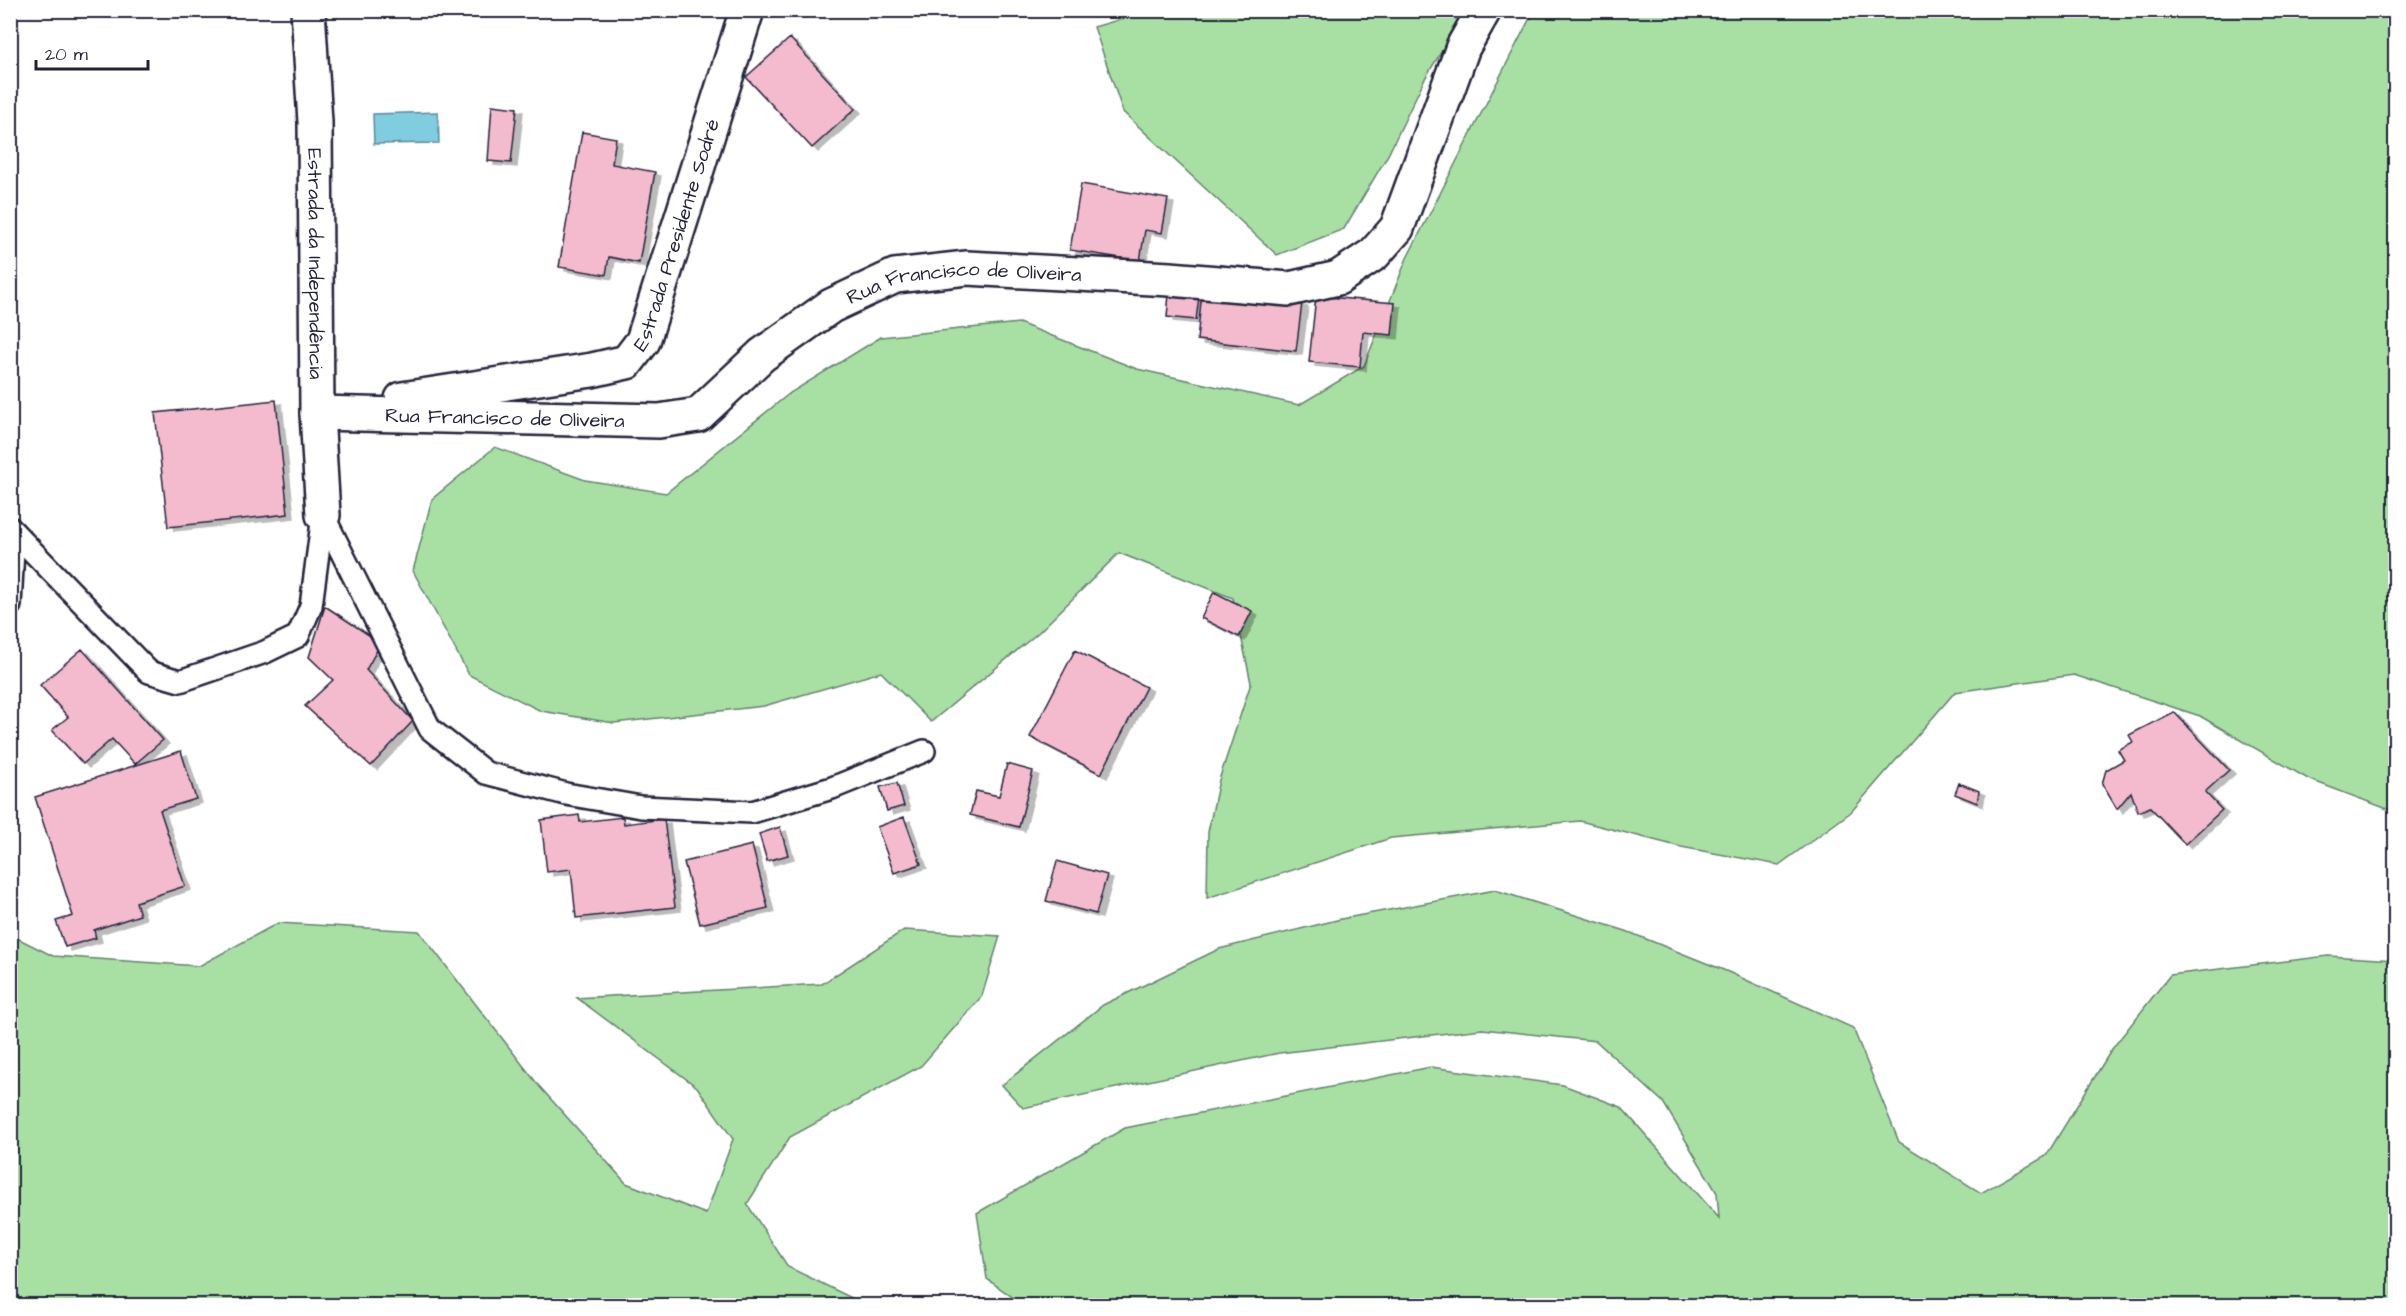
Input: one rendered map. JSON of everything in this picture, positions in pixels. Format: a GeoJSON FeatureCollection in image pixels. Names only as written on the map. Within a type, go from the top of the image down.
{"type":"FeatureCollection","features":[{"type":"Feature","properties":{"kind":"street","name":"Estrada da Independência"},"geometry":{"type":"LineString","coordinates":[[308,10],[315,122],[317,412],[323,515]]}},
{"type":"Feature","properties":{"kind":"street","name":"Estrada Presidente Sodré"},"geometry":{"type":"LineString","coordinates":[[317,412],[592,370],[627,362],[643,341],[747,10]]}},
{"type":"Feature","properties":{"kind":"street","name":"Rua Francisco de Oliveira"},"geometry":{"type":"LineString","coordinates":[[317,412],[659,421],[698,415],[762,355],[831,306],[895,276],[967,268],[1170,279],[1289,289],[1338,278],[1374,254],[1397,228],[1463,47],[1484,10]]}},
{"type":"Feature","properties":{"kind":"lane"},"geometry":{"type":"LineString","coordinates":[[12,530],[149,672],[180,681],[265,652],[298,636],[311,606],[323,515]]}},
{"type":"Feature","properties":{"kind":"lane"},"geometry":{"type":"LineString","coordinates":[[323,515],[430,729],[486,773],[566,794],[642,807],[752,812],[832,788],[924,751]]}},
{"type":"Feature","properties":{"kind":"lane"},"geometry":{"type":"LineString","coordinates":[[10,605],[12,530]]}},
{"type":"Feature","properties":{"kind":"green space"},"geometry":{"type":"Polygon","coordinates":[[[1152,10],[1466,11],[1424,80],[1388,155],[1344,229],[1277,255],[1123,112],[1094,27],[1152,10]]]}},
{"type":"Feature","properties":{"kind":"green space"},"geometry":{"type":"Polygon","coordinates":[[[1538,11],[2395,11],[2395,812],[2308,779],[2200,716],[2074,675],[1955,692],[1851,812],[1779,865],[1681,847],[1580,821],[1391,838],[1207,898],[1208,832],[1219,780],[1251,683],[1233,598],[1119,553],[1039,632],[931,722],[881,672],[764,706],[614,723],[541,711],[469,675],[413,571],[432,499],[495,447],[585,480],[666,493],[790,393],[881,337],[1019,323],[1137,369],[1299,405],[1364,366],[1407,258],[1529,20],[1538,11]]]}},
{"type":"Feature","properties":{"kind":"green space"},"geometry":{"type":"Polygon","coordinates":[[[1495,890],[1626,931],[1726,971],[1853,1028],[1899,1142],[1981,1193],[2046,1156],[2112,1049],[2170,975],[2328,956],[2395,960],[2395,1305],[1025,1306],[987,1279],[977,1213],[1125,1128],[1431,1067],[1563,1085],[1621,1107],[1719,1218],[1717,1193],[1663,1102],[1596,1041],[1482,1029],[1279,1053],[1023,1108],[1002,1085],[1103,1005],[1219,949],[1341,919],[1495,890]]]}},
{"type":"Feature","properties":{"kind":"green space"},"geometry":{"type":"Polygon","coordinates":[[[278,923],[419,931],[539,1086],[626,1183],[706,1214],[733,1139],[697,1087],[577,998],[822,984],[904,930],[1000,936],[982,996],[921,1066],[790,1137],[747,1204],[788,1267],[866,1305],[11,1305],[11,935],[53,956],[199,966],[278,923]]]}},
{"type":"Feature","properties":{"kind":"water"},"geometry":{"type":"Polygon","coordinates":[[[438,112],[439,143],[374,144],[373,114],[438,112]]]}},
{"type":"Feature","properties":{"kind":"building"},"geometry":{"type":"Polygon","coordinates":[[[790,38],[855,109],[812,148],[746,77],[790,38]]]}},
{"type":"Feature","properties":{"kind":"building"},"geometry":{"type":"Polygon","coordinates":[[[492,105],[517,108],[511,163],[488,161],[492,105]]]}},
{"type":"Feature","properties":{"kind":"building"},"geometry":{"type":"Polygon","coordinates":[[[582,132],[616,138],[612,164],[655,172],[639,263],[609,257],[606,275],[559,267],[582,132]]]}},
{"type":"Feature","properties":{"kind":"building"},"geometry":{"type":"Polygon","coordinates":[[[1081,184],[1168,199],[1162,233],[1145,230],[1140,261],[1070,250],[1081,184]]]}},
{"type":"Feature","properties":{"kind":"building"},"geometry":{"type":"Polygon","coordinates":[[[1202,292],[1302,303],[1296,351],[1197,340],[1202,292]]]}},
{"type":"Feature","properties":{"kind":"building"},"geometry":{"type":"Polygon","coordinates":[[[1169,294],[1199,297],[1196,320],[1167,317],[1169,294]]]}},
{"type":"Feature","properties":{"kind":"building"},"geometry":{"type":"Polygon","coordinates":[[[1316,296],[1395,303],[1392,335],[1363,332],[1360,367],[1309,362],[1316,296]]]}},
{"type":"Feature","properties":{"kind":"building"},"geometry":{"type":"Polygon","coordinates":[[[276,400],[288,514],[168,527],[155,413],[276,400]]]}},
{"type":"Feature","properties":{"kind":"building"},"geometry":{"type":"Polygon","coordinates":[[[1214,592],[1252,611],[1239,637],[1201,618],[1214,592]]]}},
{"type":"Feature","properties":{"kind":"building"},"geometry":{"type":"Polygon","coordinates":[[[325,606],[381,643],[366,670],[413,721],[371,766],[305,706],[333,680],[309,657],[325,606]]]}},
{"type":"Feature","properties":{"kind":"building"},"geometry":{"type":"Polygon","coordinates":[[[82,649],[163,740],[135,764],[112,739],[83,764],[52,730],[68,717],[40,685],[82,649]]]}},
{"type":"Feature","properties":{"kind":"building"},"geometry":{"type":"Polygon","coordinates":[[[1075,650],[1146,687],[1101,774],[1030,737],[1075,650]]]}},
{"type":"Feature","properties":{"kind":"building"},"geometry":{"type":"Polygon","coordinates":[[[2174,712],[2229,770],[2205,792],[2222,810],[2185,844],[2150,807],[2138,812],[2131,792],[2117,809],[2102,784],[2106,770],[2124,760],[2118,750],[2133,742],[2129,735],[2174,712]]]}},
{"type":"Feature","properties":{"kind":"building"},"geometry":{"type":"Polygon","coordinates":[[[181,751],[196,799],[160,810],[185,886],[136,902],[140,915],[94,930],[96,938],[65,947],[56,921],[73,916],[35,797],[181,751]]]}},
{"type":"Feature","properties":{"kind":"building"},"geometry":{"type":"Polygon","coordinates":[[[1007,764],[1033,771],[1019,827],[970,815],[976,791],[999,796],[1007,764]]]}},
{"type":"Feature","properties":{"kind":"building"},"geometry":{"type":"Polygon","coordinates":[[[897,783],[904,806],[887,811],[880,787],[897,783]]]}},
{"type":"Feature","properties":{"kind":"building"},"geometry":{"type":"Polygon","coordinates":[[[1959,783],[1979,791],[1977,803],[1955,794],[1959,783]]]}},
{"type":"Feature","properties":{"kind":"building"},"geometry":{"type":"Polygon","coordinates":[[[579,815],[580,822],[623,817],[624,824],[664,819],[675,907],[576,918],[571,869],[547,872],[541,820],[579,815]]]}},
{"type":"Feature","properties":{"kind":"building"},"geometry":{"type":"Polygon","coordinates":[[[904,817],[921,864],[894,873],[877,827],[904,817]]]}},
{"type":"Feature","properties":{"kind":"building"},"geometry":{"type":"Polygon","coordinates":[[[780,827],[788,855],[767,861],[759,834],[780,827]]]}},
{"type":"Feature","properties":{"kind":"building"},"geometry":{"type":"Polygon","coordinates":[[[752,845],[768,908],[700,924],[684,862],[752,845]]]}},
{"type":"Feature","properties":{"kind":"building"},"geometry":{"type":"Polygon","coordinates":[[[1057,861],[1107,875],[1096,914],[1046,901],[1057,861]]]}}]}
